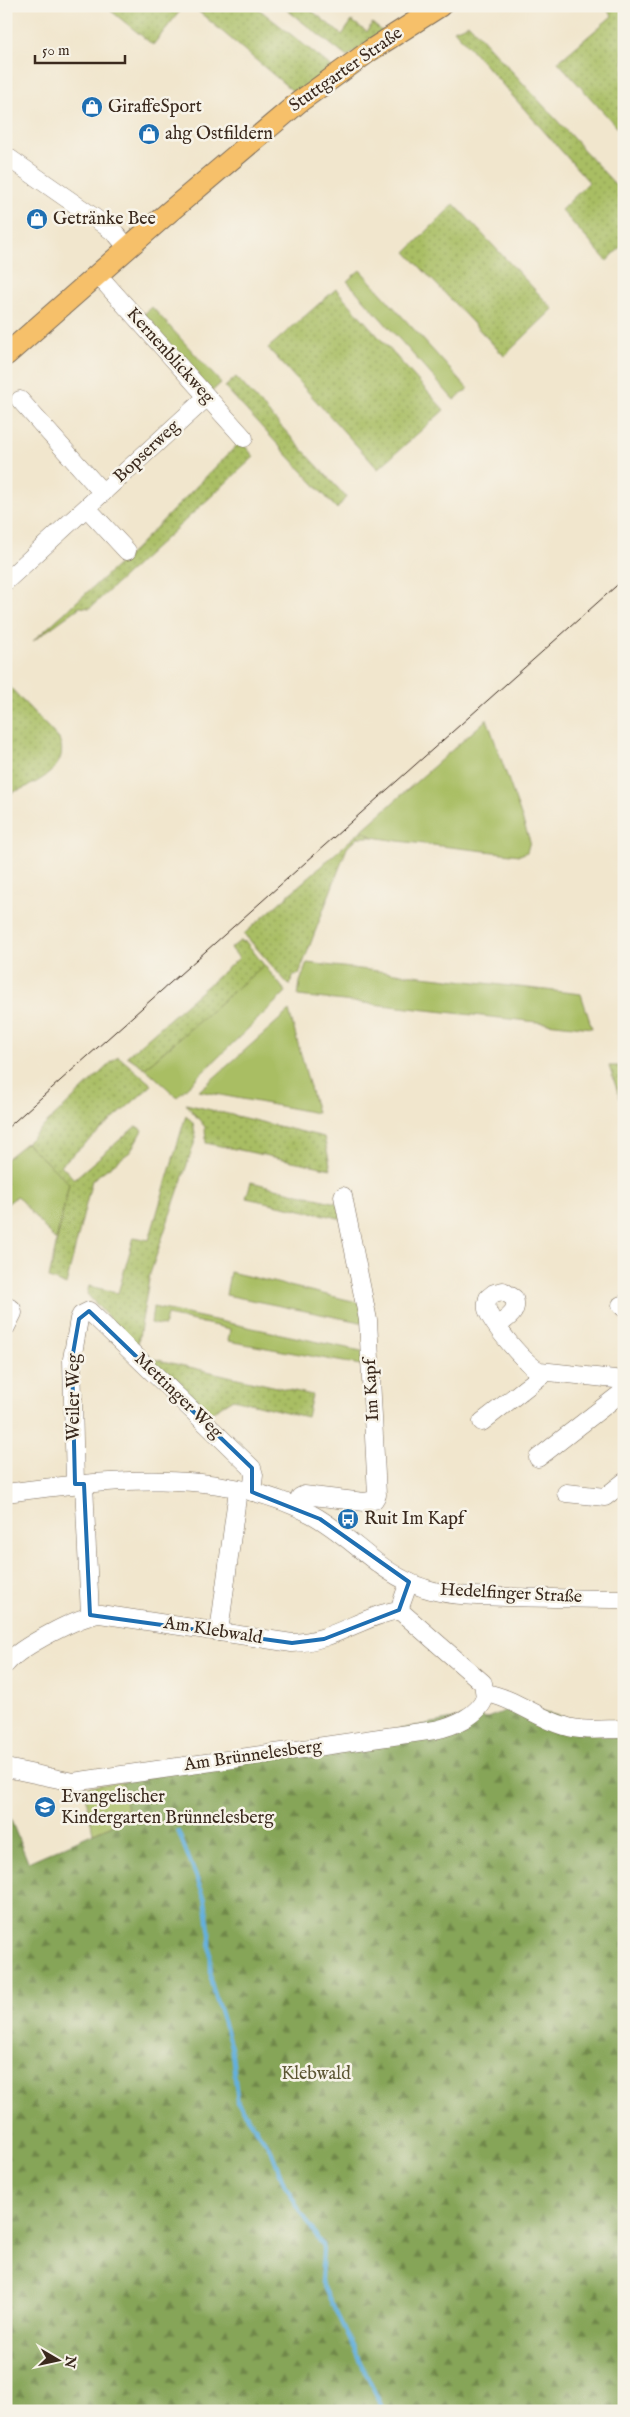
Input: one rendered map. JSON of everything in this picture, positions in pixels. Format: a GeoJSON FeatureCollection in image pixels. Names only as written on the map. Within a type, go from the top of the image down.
{"type":"FeatureCollection","features":[{"type":"Feature","properties":{"kind":"main road","name":"Stuttgarter Straße"},"geometry":{"type":"LineString","coordinates":[[6,355],[97,274],[299,102],[370,50],[440,6]]}},
{"type":"Feature","properties":{"kind":"street"},"geometry":{"type":"LineString","coordinates":[[6,156],[95,218],[116,234],[128,248]]}},
{"type":"Feature","properties":{"kind":"street","name":"Kernenblickweg"},"geometry":{"type":"LineString","coordinates":[[97,274],[244,438]]}},
{"type":"Feature","properties":{"kind":"street","name":"Bopserweg"},"geometry":{"type":"LineString","coordinates":[[6,581],[207,397]]}},
{"type":"Feature","properties":{"kind":"street"},"geometry":{"type":"LineString","coordinates":[[20,400],[103,493]]}},
{"type":"Feature","properties":{"kind":"street"},"geometry":{"type":"LineString","coordinates":[[87,508],[127,551]]}},
{"type":"Feature","properties":{"kind":"street","name":"Im Kapf"},"geometry":{"type":"LineString","coordinates":[[296,1506],[300,1497],[304,1495],[364,1502],[374,1500],[377,1495],[368,1320],[343,1196]]}},
{"type":"Feature","properties":{"kind":"street"},"geometry":{"type":"LineString","coordinates":[[6,1306],[12,1309],[13,1313],[6,1327]]}},
{"type":"Feature","properties":{"kind":"street","name":"Mettinger Weg"},"geometry":{"type":"LineString","coordinates":[[84,1313],[88,1311],[95,1315],[248,1463],[254,1471],[245,1491],[219,1632]]}},
{"type":"Feature","properties":{"kind":"street","name":"Weiler Weg"},"geometry":{"type":"LineString","coordinates":[[84,1313],[79,1319],[72,1359],[90,1615]]}},
{"type":"Feature","properties":{"kind":"street"},"geometry":{"type":"LineString","coordinates":[[497,1326],[528,1365],[537,1370],[624,1380]]}},
{"type":"Feature","properties":{"kind":"street"},"geometry":{"type":"LineString","coordinates":[[482,1422],[546,1372]]}},
{"type":"Feature","properties":{"kind":"street"},"geometry":{"type":"LineString","coordinates":[[538,1458],[624,1391]]}},
{"type":"Feature","properties":{"kind":"street","name":"Hedelfinger Straße"},"geometry":{"type":"LineString","coordinates":[[6,1493],[80,1484],[178,1481],[245,1491],[296,1506],[327,1523],[385,1568],[409,1582],[432,1591],[461,1595],[624,1599]]}},
{"type":"Feature","properties":{"kind":"street"},"geometry":{"type":"LineString","coordinates":[[566,1493],[605,1497],[624,1482]]}},
{"type":"Feature","properties":{"kind":"street"},"geometry":{"type":"LineString","coordinates":[[409,1582],[399,1610],[481,1681],[486,1693],[503,1696],[540,1716],[568,1727],[624,1729]]}},
{"type":"Feature","properties":{"kind":"street","name":"Am Klebwald"},"geometry":{"type":"LineString","coordinates":[[6,1664],[19,1653],[73,1622],[90,1615],[100,1614],[292,1643],[329,1637],[379,1615],[399,1610]]}},
{"type":"Feature","properties":{"kind":"street","name":"Am Brünnelesberg"},"geometry":{"type":"LineString","coordinates":[[6,1768],[73,1782],[391,1737],[450,1726],[478,1709],[486,1693]]}},
{"type":"Feature","properties":{"kind":"highlighted area"},"geometry":{"type":"Polygon","coordinates":[[[89,1311],[252,1468],[252,1492],[320,1519],[409,1582],[399,1610],[324,1639],[292,1643],[90,1615],[84,1484],[75,1484],[72,1359],[79,1319],[89,1311]]]}},
{"type":"Feature","properties":{"kind":"green space"},"geometry":{"type":"Polygon","coordinates":[[[105,6],[184,6],[153,45],[105,6]]]}},
{"type":"Feature","properties":{"kind":"green space"},"geometry":{"type":"Polygon","coordinates":[[[192,6],[255,6],[332,67],[295,93],[192,6]]]}},
{"type":"Feature","properties":{"kind":"green space"},"geometry":{"type":"Polygon","coordinates":[[[282,6],[306,6],[342,35],[352,21],[367,32],[372,23],[383,32],[347,57],[282,6]]]}},
{"type":"Feature","properties":{"kind":"green space"},"geometry":{"type":"Polygon","coordinates":[[[604,6],[624,6],[624,135],[558,62],[612,16],[604,6]]]}},
{"type":"Feature","properties":{"kind":"green space"},"geometry":{"type":"Polygon","coordinates":[[[469,24],[624,194],[624,244],[607,261],[561,210],[589,182],[454,30],[469,24]]]}},
{"type":"Feature","properties":{"kind":"green space"},"geometry":{"type":"Polygon","coordinates":[[[454,204],[553,309],[504,356],[406,252],[454,204]]]}},
{"type":"Feature","properties":{"kind":"green space"},"geometry":{"type":"Polygon","coordinates":[[[360,270],[468,389],[454,400],[347,281],[360,270]]]}},
{"type":"Feature","properties":{"kind":"green space"},"geometry":{"type":"Polygon","coordinates":[[[336,289],[444,410],[378,469],[268,348],[336,289]]]}},
{"type":"Feature","properties":{"kind":"green space"},"geometry":{"type":"Polygon","coordinates":[[[152,307],[221,383],[210,393],[141,317],[152,307]]]}},
{"type":"Feature","properties":{"kind":"green space"},"geometry":{"type":"Polygon","coordinates":[[[236,377],[346,497],[337,509],[225,387],[236,377]]]}},
{"type":"Feature","properties":{"kind":"green space"},"geometry":{"type":"Polygon","coordinates":[[[241,441],[254,457],[90,608],[80,607],[33,641],[133,551],[241,441]]]}},
{"type":"Feature","properties":{"kind":"green space"},"geometry":{"type":"Polygon","coordinates":[[[6,683],[59,739],[62,750],[60,759],[46,776],[26,787],[6,794],[6,683]]]}},
{"type":"Feature","properties":{"kind":"green space"},"geometry":{"type":"Polygon","coordinates":[[[487,719],[530,841],[527,852],[520,855],[398,841],[373,837],[362,830],[487,719]]]}},
{"type":"Feature","properties":{"kind":"green space"},"geometry":{"type":"Polygon","coordinates":[[[362,830],[373,837],[358,837],[347,848],[299,974],[294,975],[289,985],[244,934],[362,830]]]}},
{"type":"Feature","properties":{"kind":"green space"},"geometry":{"type":"Polygon","coordinates":[[[240,941],[246,942],[264,965],[145,1068],[127,1056],[239,958],[231,948],[240,941]]]}},
{"type":"Feature","properties":{"kind":"green space"},"geometry":{"type":"Polygon","coordinates":[[[307,963],[581,994],[592,1028],[298,996],[300,982],[307,963]]]}},
{"type":"Feature","properties":{"kind":"green space"},"geometry":{"type":"Polygon","coordinates":[[[264,965],[286,992],[177,1097],[145,1068],[264,965]]]}},
{"type":"Feature","properties":{"kind":"green space"},"geometry":{"type":"Polygon","coordinates":[[[289,1011],[317,1113],[199,1091],[289,1011]]]}},
{"type":"Feature","properties":{"kind":"green space"},"geometry":{"type":"Polygon","coordinates":[[[118,1056],[152,1085],[61,1165],[74,1179],[136,1126],[142,1130],[130,1152],[92,1180],[66,1285],[49,1278],[69,1183],[26,1143],[118,1056]]]}},
{"type":"Feature","properties":{"kind":"green space"},"geometry":{"type":"Polygon","coordinates":[[[609,1066],[624,1066],[624,1104],[622,1104],[609,1066]]]}},
{"type":"Feature","properties":{"kind":"green space"},"geometry":{"type":"Polygon","coordinates":[[[186,1104],[324,1137],[331,1169],[206,1143],[205,1127],[186,1104]]]}},
{"type":"Feature","properties":{"kind":"green space"},"geometry":{"type":"Polygon","coordinates":[[[186,1115],[193,1123],[196,1138],[150,1274],[137,1349],[87,1294],[89,1286],[118,1293],[134,1237],[149,1240],[186,1115]]]}},
{"type":"Feature","properties":{"kind":"green space"},"geometry":{"type":"Polygon","coordinates":[[[26,1143],[69,1183],[56,1241],[17,1196],[6,1205],[6,1159],[26,1143]]]}},
{"type":"Feature","properties":{"kind":"green space"},"geometry":{"type":"Polygon","coordinates":[[[251,1182],[340,1204],[343,1219],[246,1198],[251,1182]]]}},
{"type":"Feature","properties":{"kind":"green space"},"geometry":{"type":"Polygon","coordinates":[[[230,1272],[361,1303],[365,1323],[226,1295],[230,1272]]]}},
{"type":"Feature","properties":{"kind":"green space"},"geometry":{"type":"Polygon","coordinates":[[[153,1307],[366,1352],[366,1366],[228,1341],[230,1329],[167,1315],[164,1326],[151,1323],[153,1307]]]}},
{"type":"Feature","properties":{"kind":"green space"},"geometry":{"type":"Polygon","coordinates":[[[145,1357],[312,1395],[307,1417],[233,1399],[208,1414],[145,1357]]]}},
{"type":"Feature","properties":{"kind":"green space","name":"Klebwald"},"geometry":{"type":"Polygon","coordinates":[[[513,1705],[624,1732],[624,2411],[6,2411],[6,1808],[28,1862],[128,1818],[122,1782],[480,1714],[485,1719],[503,1712],[513,1705]]]}},
{"type":"Feature","properties":{"kind":"green space"},"geometry":{"type":"Polygon","coordinates":[[[122,1782],[128,1818],[93,1833],[84,1787],[122,1782]]]}},
{"type":"Feature","properties":{"kind":"waterway"},"geometry":{"type":"LineString","coordinates":[[178,1831],[205,1899],[210,1936],[211,1982],[231,2046],[238,2103],[271,2150],[285,2186],[322,2245],[321,2281],[384,2411]]}},
{"type":"Feature","properties":{"kind":"tram line"},"geometry":{"type":"LineString","coordinates":[[6,1129],[624,579]]}},
{"type":"Feature","properties":{"kind":"place","name":"GiraffeSport"},"geometry":{"type":"Point","coordinates":[92,107]}},
{"type":"Feature","properties":{"kind":"place","name":"ahg Ostfildern"},"geometry":{"type":"Point","coordinates":[149,134]}},
{"type":"Feature","properties":{"kind":"place","name":"Getränke Bee"},"geometry":{"type":"Point","coordinates":[37,219]}},
{"type":"Feature","properties":{"kind":"place","name":"Ruit Im Kapf"},"geometry":{"type":"Point","coordinates":[348,1519]}},
{"type":"Feature","properties":{"kind":"place","name":"Evangelischer Kindergarten Brünnelesberg"},"geometry":{"type":"Point","coordinates":[45,1807]}}]}
